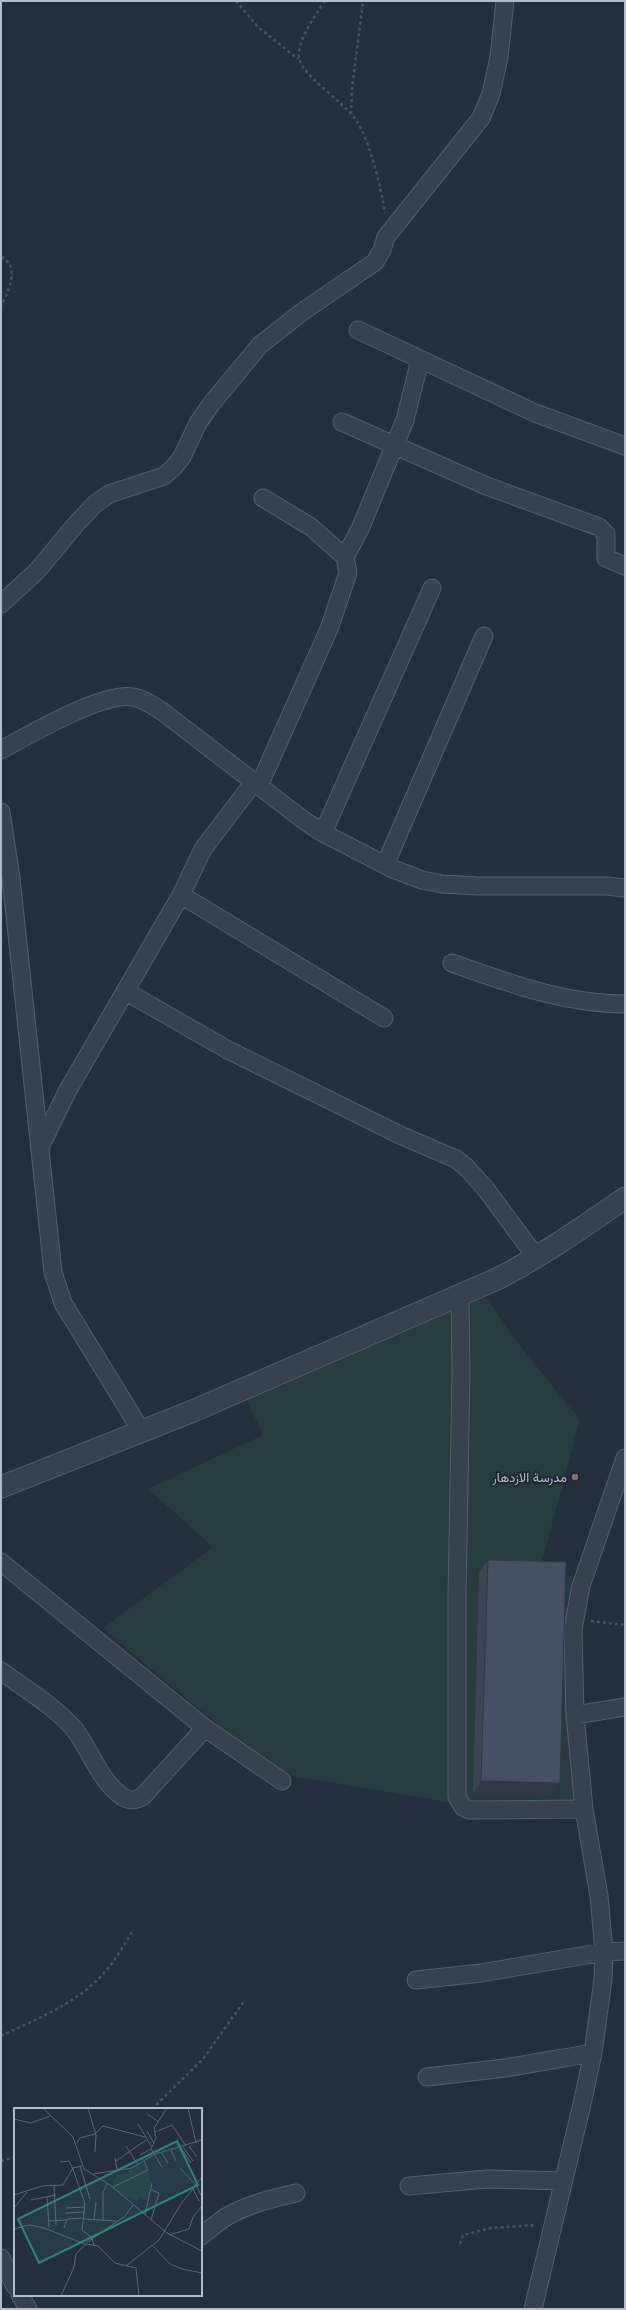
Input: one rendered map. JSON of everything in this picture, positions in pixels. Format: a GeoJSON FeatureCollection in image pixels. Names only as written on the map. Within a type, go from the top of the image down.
{"type":"FeatureCollection","features":[{"type":"Feature","properties":{"kind":"street"},"geometry":{"type":"LineString","coordinates":[[1,604],[42,565],[76,524],[95,504],[109,494],[164,476],[174,468],[182,456],[198,423],[212,402],[248,359],[274,334],[375,262],[382,250],[386,237],[481,118],[491,94],[499,57],[505,1]]}},
{"type":"Feature","properties":{"kind":"street"},"geometry":{"type":"LineString","coordinates":[[358,330],[420,360],[486,388],[535,413],[625,446]]}},
{"type":"Feature","properties":{"kind":"street"},"geometry":{"type":"LineString","coordinates":[[345,556],[360,529],[405,420],[420,360]]}},
{"type":"Feature","properties":{"kind":"street"},"geometry":{"type":"LineString","coordinates":[[342,422],[484,485],[599,527],[606,534],[606,558],[625,566]]}},
{"type":"Feature","properties":{"kind":"street"},"geometry":{"type":"LineString","coordinates":[[40,1147],[68,1090],[181,895],[207,844],[256,784],[330,629],[347,580],[348,568],[345,556],[311,527],[263,498]]}},
{"type":"Feature","properties":{"kind":"street"},"geometry":{"type":"LineString","coordinates":[[323,833],[432,588]]}},
{"type":"Feature","properties":{"kind":"street"},"geometry":{"type":"LineString","coordinates":[[385,864],[484,636]]}},
{"type":"Feature","properties":{"kind":"street"},"geometry":{"type":"LineString","coordinates":[[1,750],[70,714],[112,699],[133,697],[142,700],[163,712],[256,784],[323,833],[385,864],[422,880],[454,886],[607,886],[625,888]]}},
{"type":"Feature","properties":{"kind":"street"},"geometry":{"type":"LineString","coordinates":[[1,812],[11,878],[53,1272],[63,1304],[142,1432]]}},
{"type":"Feature","properties":{"kind":"street"},"geometry":{"type":"LineString","coordinates":[[181,895],[384,1018]]}},
{"type":"Feature","properties":{"kind":"street"},"geometry":{"type":"LineString","coordinates":[[452,963],[501,980],[572,1000],[625,1004]]}},
{"type":"Feature","properties":{"kind":"street"},"geometry":{"type":"LineString","coordinates":[[125,991],[228,1050],[396,1133],[456,1159],[466,1167],[485,1188],[536,1257]]}},
{"type":"Feature","properties":{"kind":"street"},"geometry":{"type":"LineString","coordinates":[[1,1487],[142,1432],[337,1350],[514,1270],[625,1198]]}},
{"type":"Feature","properties":{"kind":"street"},"geometry":{"type":"LineString","coordinates":[[460,1295],[457,1797],[463,1807],[469,1810],[584,1809]]}},
{"type":"Feature","properties":{"kind":"street"},"geometry":{"type":"LineString","coordinates":[[533,2309],[592,2053],[603,1979],[604,1952],[599,1896],[584,1809],[575,1715],[572,1661],[574,1619],[580,1586],[625,1458]]}},
{"type":"Feature","properties":{"kind":"street"},"geometry":{"type":"LineString","coordinates":[[1,1562],[205,1728],[282,1781]]}},
{"type":"Feature","properties":{"kind":"street"},"geometry":{"type":"LineString","coordinates":[[1,1671],[46,1705],[74,1729],[110,1785],[128,1799],[136,1800],[143,1796],[205,1728]]}},
{"type":"Feature","properties":{"kind":"street"},"geometry":{"type":"LineString","coordinates":[[575,1715],[625,1707]]}},
{"type":"Feature","properties":{"kind":"street"},"geometry":{"type":"LineString","coordinates":[[416,1980],[524,1967],[604,1952],[625,1951]]}},
{"type":"Feature","properties":{"kind":"street"},"geometry":{"type":"LineString","coordinates":[[427,2077],[505,2068],[592,2053]]}},
{"type":"Feature","properties":{"kind":"street"},"geometry":{"type":"LineString","coordinates":[[409,2186],[488,2179],[562,2181]]}},
{"type":"Feature","properties":{"kind":"street"},"geometry":{"type":"LineString","coordinates":[[202,2235],[225,2218],[257,2202],[296,2193]]}},
{"type":"Feature","properties":{"kind":"street"},"geometry":{"type":"LineString","coordinates":[[1,2258],[13,2286]]}},
{"type":"Feature","properties":{"kind":"street"},"geometry":{"type":"LineString","coordinates":[[20,2296],[28,2309]]}},
{"type":"Feature","properties":{"kind":"path"},"geometry":{"type":"LineString","coordinates":[[236,1],[258,27],[299,59],[304,69],[336,97],[351,114],[360,128],[374,167],[383,203],[387,226],[386,237]]}},
{"type":"Feature","properties":{"kind":"path"},"geometry":{"type":"LineString","coordinates":[[299,59],[299,48],[325,1]]}},
{"type":"Feature","properties":{"kind":"path"},"geometry":{"type":"LineString","coordinates":[[351,114],[352,89],[363,1]]}},
{"type":"Feature","properties":{"kind":"path"},"geometry":{"type":"LineString","coordinates":[[1,257],[8,260],[11,267],[11,283],[1,307]]}},
{"type":"Feature","properties":{"kind":"path"},"geometry":{"type":"LineString","coordinates":[[574,1619],[625,1625]]}},
{"type":"Feature","properties":{"kind":"path"},"geometry":{"type":"LineString","coordinates":[[1,2036],[48,2013],[94,1984],[117,1957],[132,1932]]}},
{"type":"Feature","properties":{"kind":"path"},"geometry":{"type":"LineString","coordinates":[[153,2108],[203,2060],[245,2000]]}},
{"type":"Feature","properties":{"kind":"path"},"geometry":{"type":"LineString","coordinates":[[1,2161],[14,2157]]}},
{"type":"Feature","properties":{"kind":"path"},"geometry":{"type":"LineString","coordinates":[[460,2244],[463,2235],[472,2232],[491,2228],[553,2224]]}},
{"type":"Feature","properties":{"kind":"green space"},"geometry":{"type":"Polygon","coordinates":[[[479,1288],[519,1344],[580,1420],[541,1565],[573,1577],[570,1693],[582,1812],[454,1803],[275,1773],[103,1628],[213,1547],[148,1489],[263,1435],[244,1394],[479,1288]]]}},
{"type":"Feature","properties":{"kind":"building"},"geometry":{"type":"Polygon","coordinates":[[[488,1560],[566,1562],[560,1783],[481,1781],[488,1560]]]}},
{"type":"Feature","properties":{"kind":"place","name":"مدرسة الازدهار"},"geometry":{"type":"Point","coordinates":[575,1477]}}]}
